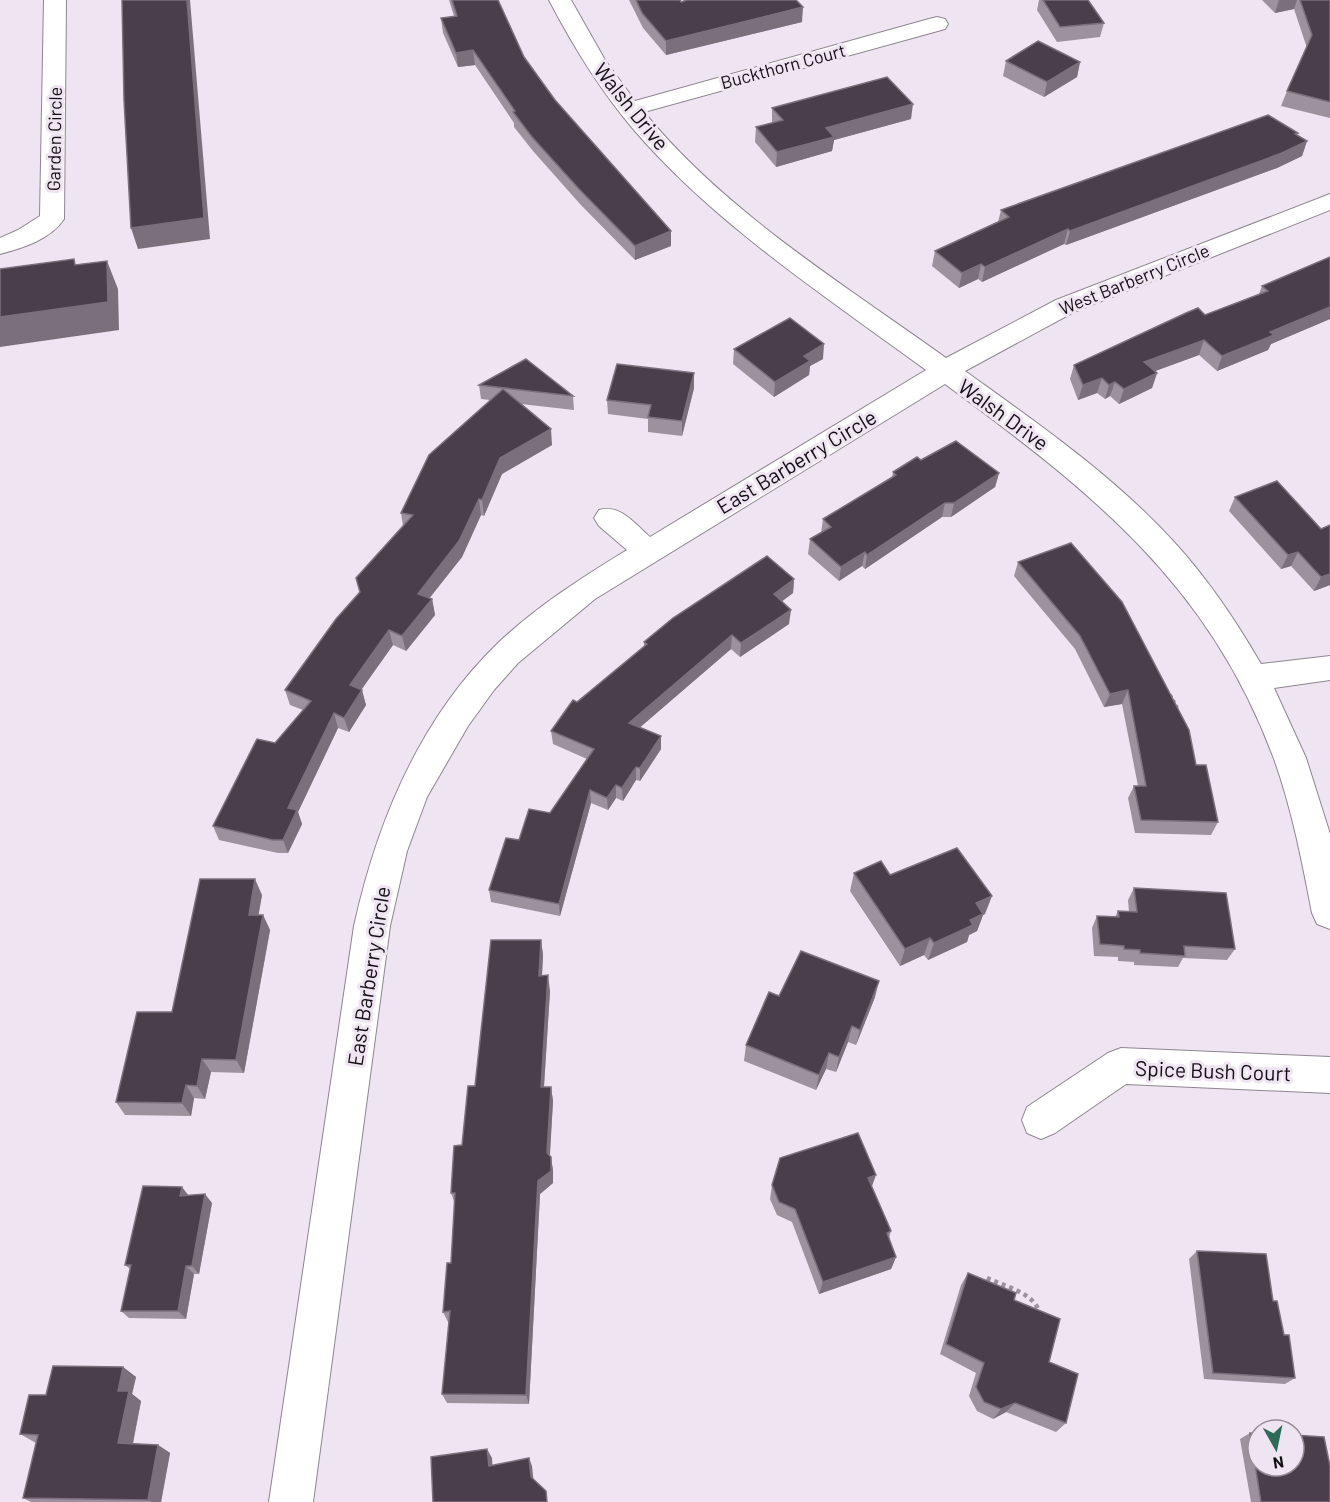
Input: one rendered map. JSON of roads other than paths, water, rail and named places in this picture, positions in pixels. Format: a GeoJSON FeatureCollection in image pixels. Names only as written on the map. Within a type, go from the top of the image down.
{"type":"FeatureCollection","features":[{"type":"Feature","properties":{"kind":"street","name":"Garden Circle"},"geometry":{"type":"LineString","coordinates":[[0,246],[14,243],[35,233],[52,219],[55,0]]}},
{"type":"Feature","properties":{"kind":"street","name":"Walsh Drive"},"geometry":{"type":"LineString","coordinates":[[560,0],[591,56],[630,109],[691,176],[766,241],[1076,467],[1137,524],[1182,571],[1253,678],[1270,711],[1299,786],[1330,913]]}},
{"type":"Feature","properties":{"kind":"street","name":"Buckthorn Court"},"geometry":{"type":"LineString","coordinates":[[630,109],[937,24]]}},
{"type":"Feature","properties":{"kind":"street","name":"West Barberry Circle"},"geometry":{"type":"LineString","coordinates":[[945,372],[1032,322],[1065,306],[1330,201]]}},
{"type":"Feature","properties":{"kind":"street","name":"East Barberry Circle"},"geometry":{"type":"LineString","coordinates":[[291,1502],[367,965],[387,861],[402,816],[437,750],[498,664],[551,616],[584,591],[945,372]]}},
{"type":"Feature","properties":{"kind":"street"},"geometry":{"type":"LineString","coordinates":[[609,518],[647,552]]}},
{"type":"Feature","properties":{"kind":"street"},"geometry":{"type":"LineString","coordinates":[[1253,678],[1330,668]]}},
{"type":"Feature","properties":{"kind":"street","name":"Spice Bush Court"},"geometry":{"type":"LineString","coordinates":[[1041,1120],[1121,1066],[1330,1075]]}}]}
